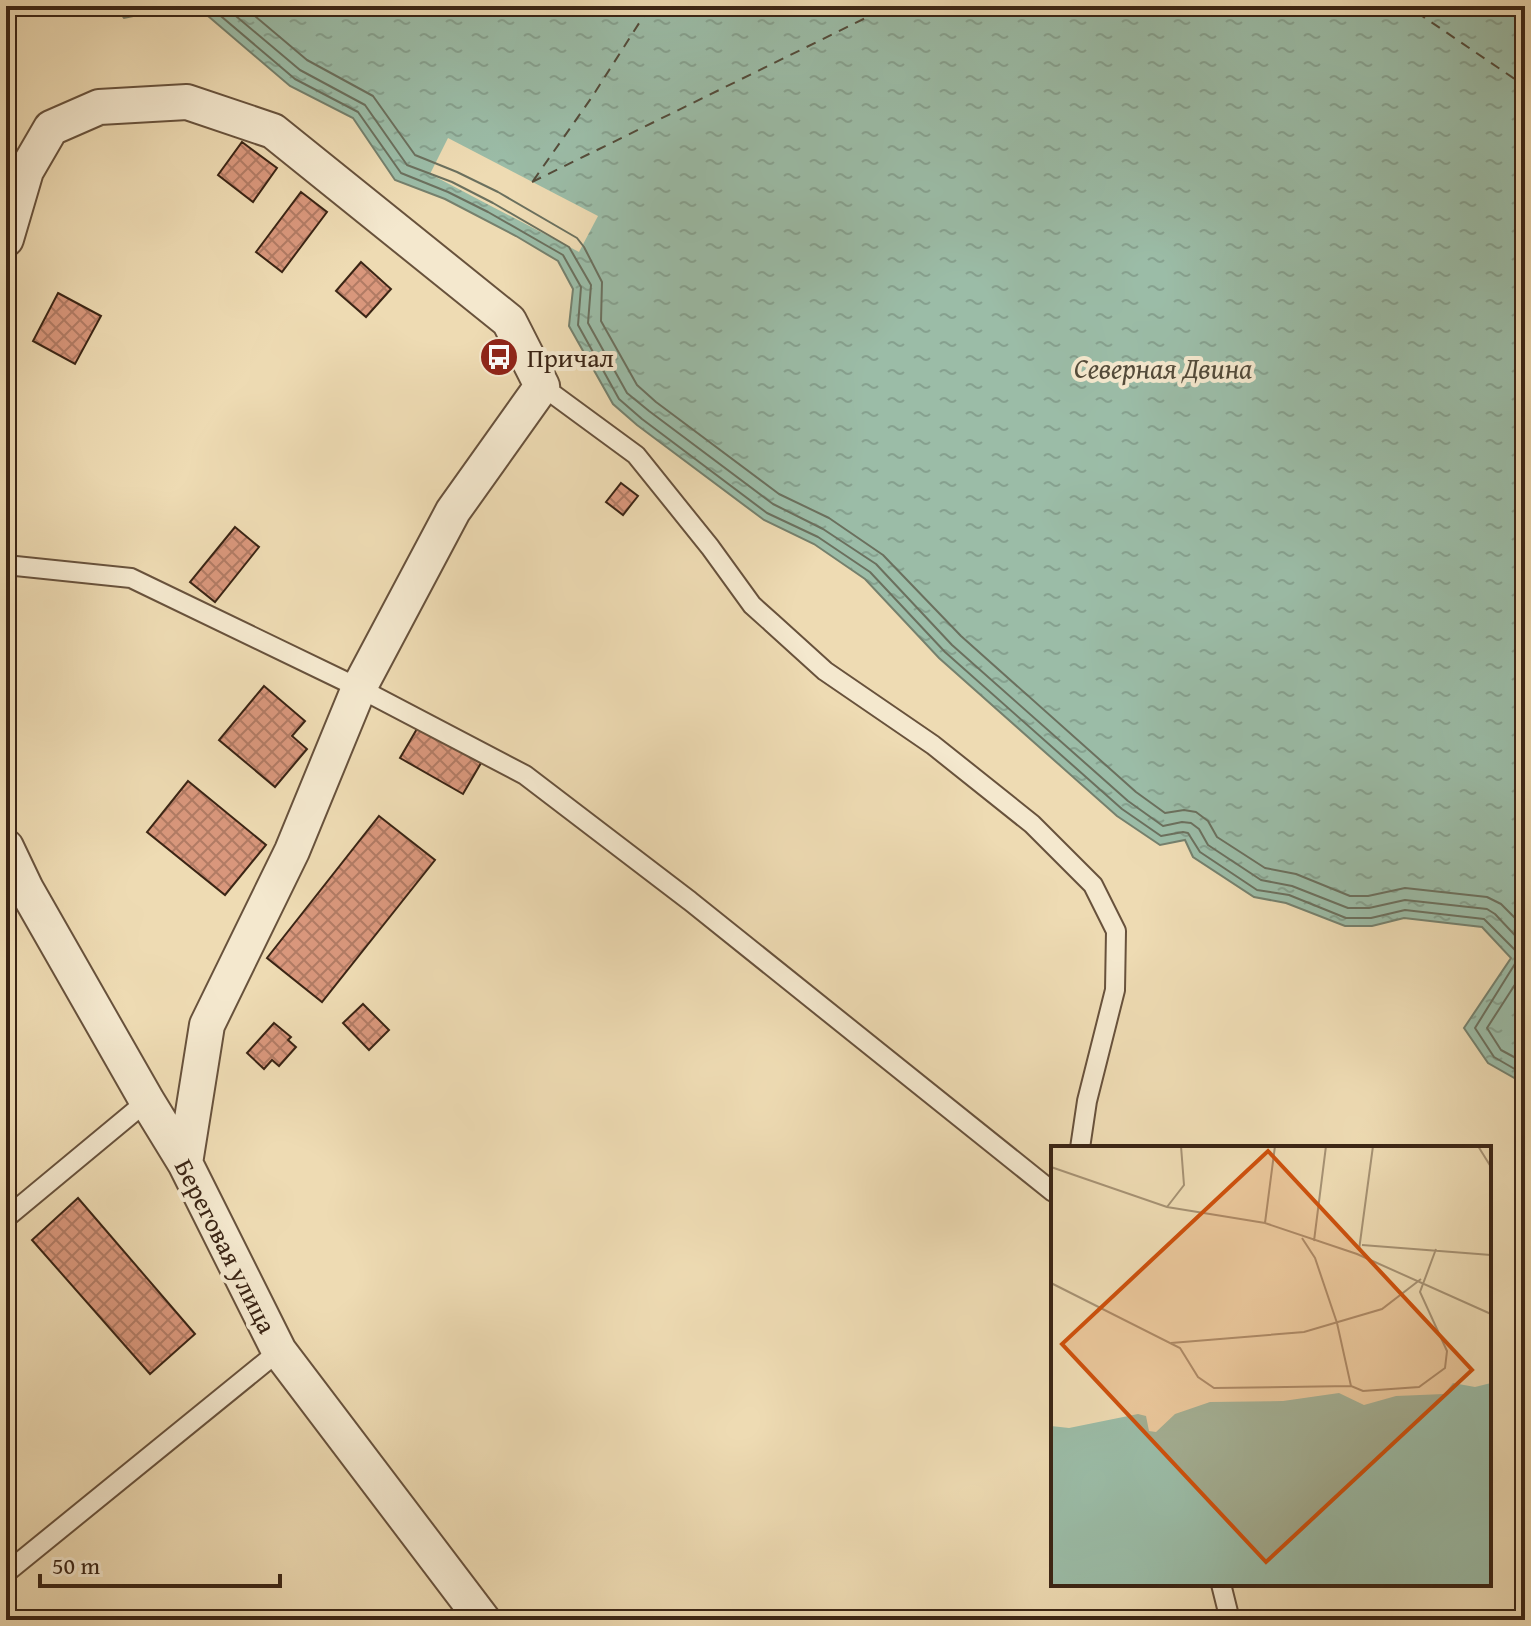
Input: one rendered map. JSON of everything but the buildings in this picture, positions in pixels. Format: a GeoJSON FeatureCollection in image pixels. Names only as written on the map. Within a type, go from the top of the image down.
{"type":"FeatureCollection","features":[{"type":"Feature","properties":{"kind":"street"},"geometry":{"type":"LineString","coordinates":[[6,239],[26,171],[51,128],[99,107],[187,102],[273,131],[509,321],[542,386],[453,511],[359,688],[292,851],[207,1025],[185,1163]]}},
{"type":"Feature","properties":{"kind":"street","name":"Береговая улица"},"geometry":{"type":"LineString","coordinates":[[6,847],[16,892],[185,1163],[279,1351],[483,1620]]}},
{"type":"Feature","properties":{"kind":"lane"},"geometry":{"type":"LineString","coordinates":[[542,386],[636,455],[752,605],[825,671],[933,745],[1032,824],[1093,885],[1116,931],[1115,990],[1087,1101],[1080,1146]]}},
{"type":"Feature","properties":{"kind":"lane"},"geometry":{"type":"LineString","coordinates":[[6,565],[131,578],[359,688],[525,775],[690,901],[1051,1190]]}},
{"type":"Feature","properties":{"kind":"lane"},"geometry":{"type":"LineString","coordinates":[[6,1218],[147,1101]]}},
{"type":"Feature","properties":{"kind":"lane"},"geometry":{"type":"LineString","coordinates":[[6,1573],[279,1351]]}},
{"type":"Feature","properties":{"kind":"lane"},"geometry":{"type":"LineString","coordinates":[[1222,1586],[1230,1620]]}},
{"type":"Feature","properties":{"kind":"water","name":"Северная Двина"},"geometry":{"type":"Polygon","coordinates":[[[115,6],[1525,6],[1525,1084],[1488,1063],[1464,1028],[1511,958],[1482,927],[1404,918],[1372,926],[1345,926],[1286,903],[1254,897],[1193,857],[1185,840],[1160,845],[1117,816],[939,658],[865,579],[814,544],[764,520],[613,404],[569,326],[573,289],[558,261],[445,199],[395,180],[353,118],[290,86],[201,10],[168,9],[124,18],[115,6]]]}},
{"type":"Feature","properties":{"kind":"pier"},"geometry":{"type":"Polygon","coordinates":[[[448,138],[598,216],[579,252],[430,174],[448,138]]]}},
{"type":"Feature","properties":{"kind":"ferry route"},"geometry":{"type":"LineString","coordinates":[[533,181],[650,6]]}},
{"type":"Feature","properties":{"kind":"ferry route"},"geometry":{"type":"LineString","coordinates":[[532,182],[890,6]]}},
{"type":"Feature","properties":{"kind":"ferry route"},"geometry":{"type":"LineString","coordinates":[[1400,6],[1412,9],[1525,86]]}},
{"type":"Feature","properties":{"kind":"place","name":"Причал"},"geometry":{"type":"Point","coordinates":[499,357]}}]}
